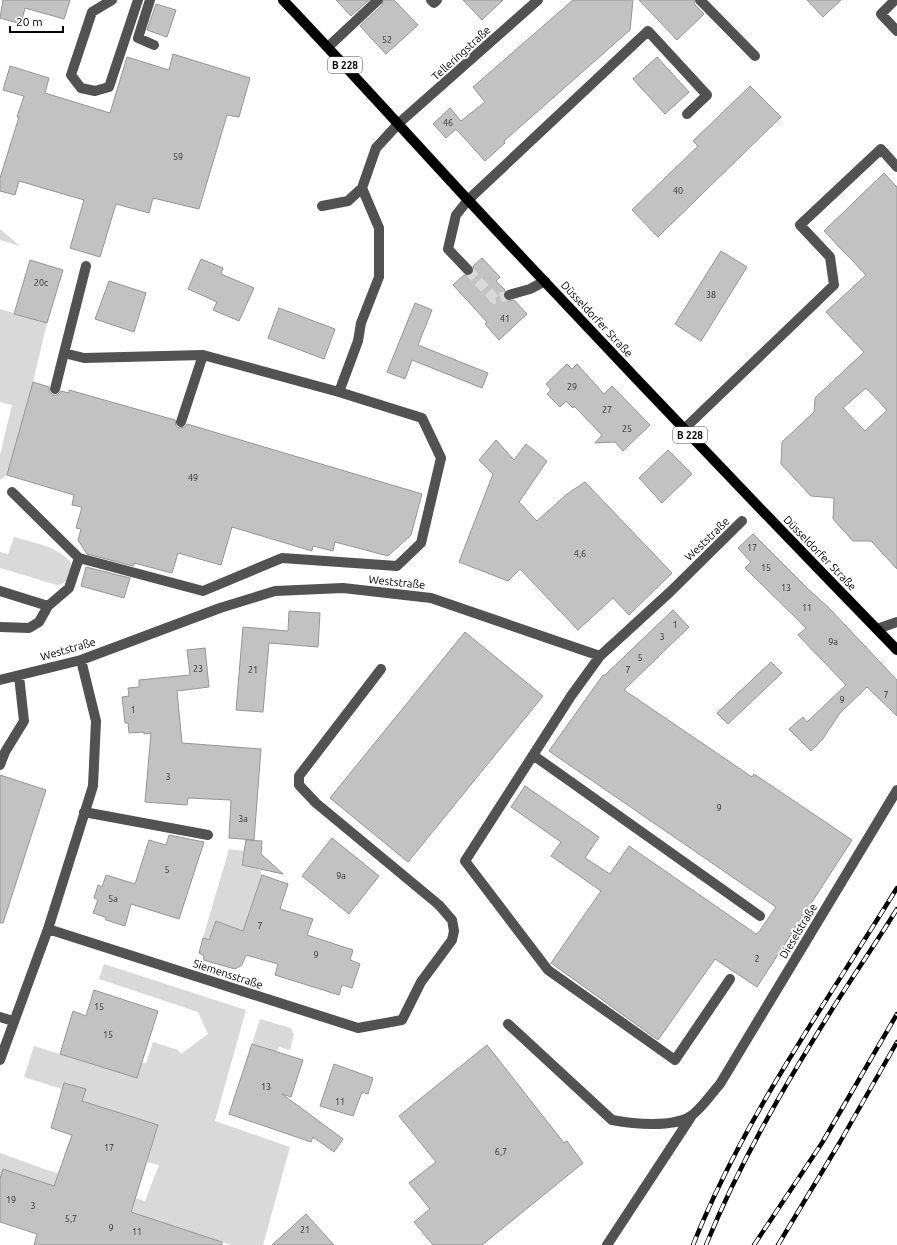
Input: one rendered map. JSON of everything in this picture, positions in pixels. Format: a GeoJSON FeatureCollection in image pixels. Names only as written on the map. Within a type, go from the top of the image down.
{"type":"FeatureCollection","features":[{"type":"Feature","properties":{"kind":"main road","name":"Düsseldorfer Straße"},"geometry":{"type":"LineString","coordinates":[[283,0],[400,124],[468,200],[684,429],[897,650]]}},
{"type":"Feature","properties":{"kind":"street"},"geometry":{"type":"LineString","coordinates":[[112,0],[92,12],[71,75],[81,88],[95,91],[109,86],[138,0]]}},
{"type":"Feature","properties":{"kind":"street"},"geometry":{"type":"LineString","coordinates":[[150,0],[138,38],[154,44]]}},
{"type":"Feature","properties":{"kind":"street"},"geometry":{"type":"LineString","coordinates":[[328,47],[378,0]]}},
{"type":"Feature","properties":{"kind":"street"},"geometry":{"type":"LineString","coordinates":[[431,0],[434,3],[437,0]]}},
{"type":"Feature","properties":{"kind":"street","name":"Telleringstraße"},"geometry":{"type":"LineString","coordinates":[[362,188],[376,148],[400,124],[538,0]]}},
{"type":"Feature","properties":{"kind":"street"},"geometry":{"type":"LineString","coordinates":[[700,0],[756,56]]}},
{"type":"Feature","properties":{"kind":"street"},"geometry":{"type":"LineString","coordinates":[[895,0],[881,14],[897,31]]}},
{"type":"Feature","properties":{"kind":"street"},"geometry":{"type":"LineString","coordinates":[[468,270],[448,248],[456,215],[468,200],[648,32],[707,95],[687,114]]}},
{"type":"Feature","properties":{"kind":"street"},"geometry":{"type":"LineString","coordinates":[[684,429],[834,285],[830,257],[800,224],[880,149],[897,167]]}},
{"type":"Feature","properties":{"kind":"street"},"geometry":{"type":"LineString","coordinates":[[322,206],[348,201],[362,188],[379,228],[379,277],[360,323],[358,342],[339,392]]}},
{"type":"Feature","properties":{"kind":"street"},"geometry":{"type":"LineString","coordinates":[[55,389],[86,266]]}},
{"type":"Feature","properties":{"kind":"street"},"geometry":{"type":"LineString","coordinates":[[509,295],[530,289],[545,281]]}},
{"type":"Feature","properties":{"kind":"street"},"geometry":{"type":"LineString","coordinates":[[12,492],[80,558],[203,591],[282,558],[397,566],[421,543],[441,458],[422,418],[339,392],[203,355],[84,358],[64,353]]}},
{"type":"Feature","properties":{"kind":"street"},"geometry":{"type":"LineString","coordinates":[[181,422],[203,355]]}},
{"type":"Feature","properties":{"kind":"street","name":"Weststraße"},"geometry":{"type":"LineString","coordinates":[[0,680],[81,660],[220,608],[275,591],[343,588],[431,598],[600,656],[670,592],[742,521]]}},
{"type":"Feature","properties":{"kind":"street"},"geometry":{"type":"LineString","coordinates":[[0,627],[29,628],[39,622],[48,606],[69,588],[80,558]]}},
{"type":"Feature","properties":{"kind":"street"},"geometry":{"type":"LineString","coordinates":[[0,592],[48,606]]}},
{"type":"Feature","properties":{"kind":"street"},"geometry":{"type":"LineString","coordinates":[[877,629],[897,622]]}},
{"type":"Feature","properties":{"kind":"street"},"geometry":{"type":"LineString","coordinates":[[600,656],[571,696],[465,861],[548,970],[675,1060],[730,979]]}},
{"type":"Feature","properties":{"kind":"street"},"geometry":{"type":"LineString","coordinates":[[0,1060],[13,1021],[48,929],[93,786],[96,721],[81,660]]}},
{"type":"Feature","properties":{"kind":"street","name":"Siemensstraße"},"geometry":{"type":"LineString","coordinates":[[48,929],[358,1028],[402,1020],[421,982],[452,940],[454,931],[452,920],[439,905],[316,803],[298,785],[299,776],[381,669]]}},
{"type":"Feature","properties":{"kind":"street"},"geometry":{"type":"LineString","coordinates":[[0,765],[5,752],[24,720],[19,676]]}},
{"type":"Feature","properties":{"kind":"street"},"geometry":{"type":"LineString","coordinates":[[533,755],[760,916]]}},
{"type":"Feature","properties":{"kind":"street","name":"Dieselstraße"},"geometry":{"type":"LineString","coordinates":[[607,1245],[692,1115],[720,1084],[897,790]]}},
{"type":"Feature","properties":{"kind":"street"},"geometry":{"type":"LineString","coordinates":[[84,812],[208,835]]}},
{"type":"Feature","properties":{"kind":"street"},"geometry":{"type":"LineString","coordinates":[[0,1017],[13,1021]]}},
{"type":"Feature","properties":{"kind":"street"},"geometry":{"type":"LineString","coordinates":[[508,1024],[612,1120],[664,1123],[681,1121],[692,1115]]}},
{"type":"Feature","properties":{"kind":"shaded area"},"geometry":{"type":"Polygon","coordinates":[[[0,229],[20,246],[0,240],[0,229]]]}},
{"type":"Feature","properties":{"kind":"shaded area"},"geometry":{"type":"Polygon","coordinates":[[[0,309],[47,323],[33,382],[7,475],[0,480],[0,455],[12,405],[0,402],[0,309]]]}},
{"type":"Feature","properties":{"kind":"shaded area"},"geometry":{"type":"Polygon","coordinates":[[[14,537],[53,549],[66,557],[71,563],[68,577],[64,583],[57,585],[0,568],[0,552],[8,554],[14,537]]]}},
{"type":"Feature","properties":{"kind":"shaded area"},"geometry":{"type":"Polygon","coordinates":[[[229,849],[244,851],[241,864],[260,870],[262,875],[243,931],[216,921],[209,940],[203,938],[229,849]]]}},
{"type":"Feature","properties":{"kind":"shaded area"},"geometry":{"type":"Polygon","coordinates":[[[104,964],[246,1010],[215,1121],[290,1147],[263,1245],[231,1245],[3,1170],[0,1179],[0,1153],[47,1170],[145,1201],[159,1165],[147,1162],[158,1125],[82,1101],[85,1089],[65,1083],[62,1089],[24,1077],[34,1046],[137,1078],[142,1063],[146,1063],[153,1042],[178,1050],[181,1054],[208,1034],[198,1012],[99,979],[104,964]]]}},
{"type":"Feature","properties":{"kind":"shaded area"},"geometry":{"type":"Polygon","coordinates":[[[260,1019],[291,1028],[294,1034],[290,1050],[279,1047],[277,1052],[252,1044],[260,1019]]]}},
{"type":"Feature","properties":{"kind":"building"},"geometry":{"type":"Polygon","coordinates":[[[3,0],[70,0],[64,19],[25,8],[21,24],[0,18],[3,0]]]}},
{"type":"Feature","properties":{"kind":"building"},"geometry":{"type":"Polygon","coordinates":[[[336,0],[369,0],[351,16],[336,0]]]}},
{"type":"Feature","properties":{"kind":"building"},"geometry":{"type":"Polygon","coordinates":[[[384,0],[394,0],[418,25],[386,54],[360,26],[382,5],[384,0]]]}},
{"type":"Feature","properties":{"kind":"building"},"geometry":{"type":"Polygon","coordinates":[[[463,0],[503,0],[482,20],[463,0]]]}},
{"type":"Feature","properties":{"kind":"building"},"geometry":{"type":"Polygon","coordinates":[[[573,0],[633,0],[630,30],[504,141],[505,143],[485,161],[456,129],[446,138],[433,124],[450,108],[461,121],[485,102],[473,87],[573,0]]]}},
{"type":"Feature","properties":{"kind":"building"},"geometry":{"type":"Polygon","coordinates":[[[639,0],[694,0],[695,5],[704,14],[677,40],[639,0]]]}},
{"type":"Feature","properties":{"kind":"building"},"geometry":{"type":"Polygon","coordinates":[[[807,0],[841,0],[823,17],[807,0]]]}},
{"type":"Feature","properties":{"kind":"building"},"geometry":{"type":"Polygon","coordinates":[[[156,4],[176,10],[167,37],[147,30],[156,4]]]}},
{"type":"Feature","properties":{"kind":"building"},"geometry":{"type":"Polygon","coordinates":[[[173,54],[250,78],[239,117],[227,115],[199,209],[153,198],[149,213],[116,204],[100,257],[70,248],[84,200],[19,181],[15,195],[0,191],[0,178],[24,96],[3,90],[10,66],[49,78],[45,93],[110,113],[127,57],[169,70],[173,54]]]}},
{"type":"Feature","properties":{"kind":"building"},"geometry":{"type":"Polygon","coordinates":[[[657,57],[689,92],[665,114],[633,79],[657,57]]]}},
{"type":"Feature","properties":{"kind":"building"},"geometry":{"type":"Polygon","coordinates":[[[750,86],[781,117],[658,237],[632,210],[698,146],[693,141],[750,86]]]}},
{"type":"Feature","properties":{"kind":"building"},"geometry":{"type":"Polygon","coordinates":[[[884,173],[897,187],[897,569],[871,541],[853,541],[833,519],[834,498],[811,496],[781,464],[782,442],[814,412],[815,398],[864,352],[826,312],[866,275],[824,231],[884,173]],[[866,388],[843,408],[865,431],[887,410],[866,388]]]}},
{"type":"Feature","properties":{"kind":"building"},"geometry":{"type":"Polygon","coordinates":[[[721,251],[747,267],[701,341],[675,324],[721,251]]]}},
{"type":"Feature","properties":{"kind":"building"},"geometry":{"type":"Polygon","coordinates":[[[482,258],[500,277],[496,281],[505,290],[503,294],[504,299],[508,301],[514,300],[527,314],[499,340],[485,324],[487,322],[453,285],[464,275],[472,275],[474,271],[473,266],[482,258]]]}},
{"type":"Feature","properties":{"kind":"building"},"geometry":{"type":"Polygon","coordinates":[[[201,259],[223,268],[221,274],[254,288],[239,321],[213,310],[217,302],[188,289],[201,259]]]}},
{"type":"Feature","properties":{"kind":"building"},"geometry":{"type":"Polygon","coordinates":[[[30,260],[63,270],[47,323],[14,314],[30,260]]]}},
{"type":"Feature","properties":{"kind":"building"},"geometry":{"type":"Polygon","coordinates":[[[109,281],[146,293],[134,332],[95,319],[109,281]]]}},
{"type":"Feature","properties":{"kind":"building"},"geometry":{"type":"Polygon","coordinates":[[[415,303],[432,310],[418,345],[488,373],[482,388],[412,360],[405,379],[387,372],[415,303]]]}},
{"type":"Feature","properties":{"kind":"building"},"geometry":{"type":"Polygon","coordinates":[[[279,308],[335,329],[324,359],[268,338],[279,308]]]}},
{"type":"Feature","properties":{"kind":"building"},"geometry":{"type":"Polygon","coordinates":[[[567,364],[572,369],[577,364],[604,394],[612,386],[650,425],[623,451],[615,442],[595,443],[602,435],[574,406],[573,408],[566,401],[560,407],[547,394],[551,390],[546,384],[567,364]]]}},
{"type":"Feature","properties":{"kind":"building"},"geometry":{"type":"Polygon","coordinates":[[[33,382],[49,387],[49,391],[53,395],[57,395],[61,391],[69,393],[69,390],[175,420],[176,426],[179,428],[185,427],[187,424],[422,494],[411,535],[388,556],[335,542],[333,551],[313,546],[312,551],[232,527],[221,565],[178,553],[172,573],[134,563],[133,566],[87,554],[78,540],[81,529],[76,528],[82,507],[72,505],[74,495],[7,475],[33,382]]]}},
{"type":"Feature","properties":{"kind":"building"},"geometry":{"type":"Polygon","coordinates":[[[496,440],[514,460],[526,444],[547,461],[519,502],[537,521],[567,494],[585,482],[672,573],[629,615],[613,598],[578,630],[520,569],[508,581],[459,562],[493,474],[479,460],[496,440]]]}},
{"type":"Feature","properties":{"kind":"building"},"geometry":{"type":"Polygon","coordinates":[[[668,450],[692,474],[662,503],[639,478],[668,450]]]}},
{"type":"Feature","properties":{"kind":"building"},"geometry":{"type":"Polygon","coordinates":[[[753,534],[828,607],[897,680],[897,716],[867,687],[840,713],[822,740],[811,751],[789,729],[803,717],[807,722],[846,685],[798,635],[806,628],[745,568],[751,562],[738,548],[753,534]]]}},
{"type":"Feature","properties":{"kind":"building"},"geometry":{"type":"Polygon","coordinates":[[[86,567],[130,578],[124,598],[81,586],[86,567]]]}},
{"type":"Feature","properties":{"kind":"building"},"geometry":{"type":"Polygon","coordinates":[[[673,610],[689,627],[624,690],[752,777],[754,774],[852,840],[757,987],[715,959],[658,1040],[551,963],[601,891],[551,856],[561,842],[511,807],[525,786],[599,837],[585,858],[610,874],[629,846],[756,934],[759,932],[776,907],[549,751],[603,675],[604,676],[673,610]]]}},
{"type":"Feature","properties":{"kind":"building"},"geometry":{"type":"Polygon","coordinates":[[[289,611],[320,613],[318,647],[269,643],[263,712],[236,710],[243,627],[288,631],[289,611]]]}},
{"type":"Feature","properties":{"kind":"building"},"geometry":{"type":"Polygon","coordinates":[[[465,632],[543,696],[408,862],[330,798],[465,632]]]}},
{"type":"Feature","properties":{"kind":"building"},"geometry":{"type":"Polygon","coordinates":[[[205,648],[209,687],[177,691],[182,743],[261,749],[254,840],[229,838],[231,800],[188,798],[187,805],[145,802],[151,733],[129,733],[128,723],[125,723],[122,697],[129,696],[128,688],[139,687],[139,680],[190,675],[187,650],[205,648]]]}},
{"type":"Feature","properties":{"kind":"building"},"geometry":{"type":"Polygon","coordinates":[[[771,662],[782,673],[728,724],[717,713],[771,662]]]}},
{"type":"Feature","properties":{"kind":"building"},"geometry":{"type":"Polygon","coordinates":[[[0,775],[46,790],[3,923],[0,923],[0,775]]]}},
{"type":"Feature","properties":{"kind":"building"},"geometry":{"type":"Polygon","coordinates":[[[169,835],[204,842],[179,919],[131,904],[125,926],[106,920],[105,917],[93,913],[98,900],[94,898],[98,885],[102,887],[106,875],[135,884],[149,840],[166,845],[169,835]]]}},
{"type":"Feature","properties":{"kind":"building"},"geometry":{"type":"Polygon","coordinates":[[[332,838],[379,876],[349,914],[302,876],[332,838]]]}},
{"type":"Feature","properties":{"kind":"building"},"geometry":{"type":"Polygon","coordinates":[[[246,840],[262,841],[261,854],[283,874],[242,865],[246,840]]]}},
{"type":"Feature","properties":{"kind":"building"},"geometry":{"type":"Polygon","coordinates":[[[262,875],[288,884],[280,909],[313,919],[307,935],[353,950],[350,960],[360,964],[352,988],[342,985],[339,995],[275,975],[278,964],[246,955],[242,965],[235,969],[203,960],[204,956],[199,953],[203,938],[209,940],[216,921],[243,931],[262,875]]]}},
{"type":"Feature","properties":{"kind":"building"},"geometry":{"type":"Polygon","coordinates":[[[94,990],[158,1011],[137,1078],[60,1054],[73,1011],[86,1016],[94,990]]]}},
{"type":"Feature","properties":{"kind":"building"},"geometry":{"type":"Polygon","coordinates":[[[252,1044],[303,1060],[291,1097],[282,1094],[343,1139],[334,1152],[313,1137],[311,1142],[229,1114],[252,1044]]]}},
{"type":"Feature","properties":{"kind":"building"},"geometry":{"type":"Polygon","coordinates":[[[487,1045],[564,1143],[567,1141],[583,1163],[482,1245],[433,1245],[414,1222],[430,1209],[409,1183],[436,1162],[399,1116],[487,1045]]]}},
{"type":"Feature","properties":{"kind":"building"},"geometry":{"type":"Polygon","coordinates":[[[334,1064],[373,1078],[368,1094],[362,1092],[353,1116],[320,1106],[334,1064]]]}},
{"type":"Feature","properties":{"kind":"building"},"geometry":{"type":"Polygon","coordinates":[[[64,1083],[86,1089],[82,1101],[158,1125],[131,1212],[222,1242],[222,1245],[34,1245],[37,1234],[0,1222],[0,1179],[3,1169],[54,1186],[72,1135],[51,1128],[64,1083]]]}},
{"type":"Feature","properties":{"kind":"building"},"geometry":{"type":"Polygon","coordinates":[[[306,1214],[334,1245],[272,1245],[306,1214]]]}},
{"type":"Feature","properties":{"kind":"tunnel"},"geometry":{"type":"LineString","coordinates":[[468,270],[495,299],[509,295]]}},
{"type":"Feature","properties":{"kind":"railway"},"geometry":{"type":"LineString","coordinates":[[693,1245],[713,1198],[761,1107],[787,1062],[897,888]]}},
{"type":"Feature","properties":{"kind":"railway"},"geometry":{"type":"LineString","coordinates":[[706,1245],[733,1185],[762,1128],[836,1003],[897,909]]}},
{"type":"Feature","properties":{"kind":"railway"},"geometry":{"type":"LineString","coordinates":[[754,1245],[822,1143],[897,1014]]}},
{"type":"Feature","properties":{"kind":"railway"},"geometry":{"type":"LineString","coordinates":[[778,1245],[840,1142],[897,1042]]}}]}
